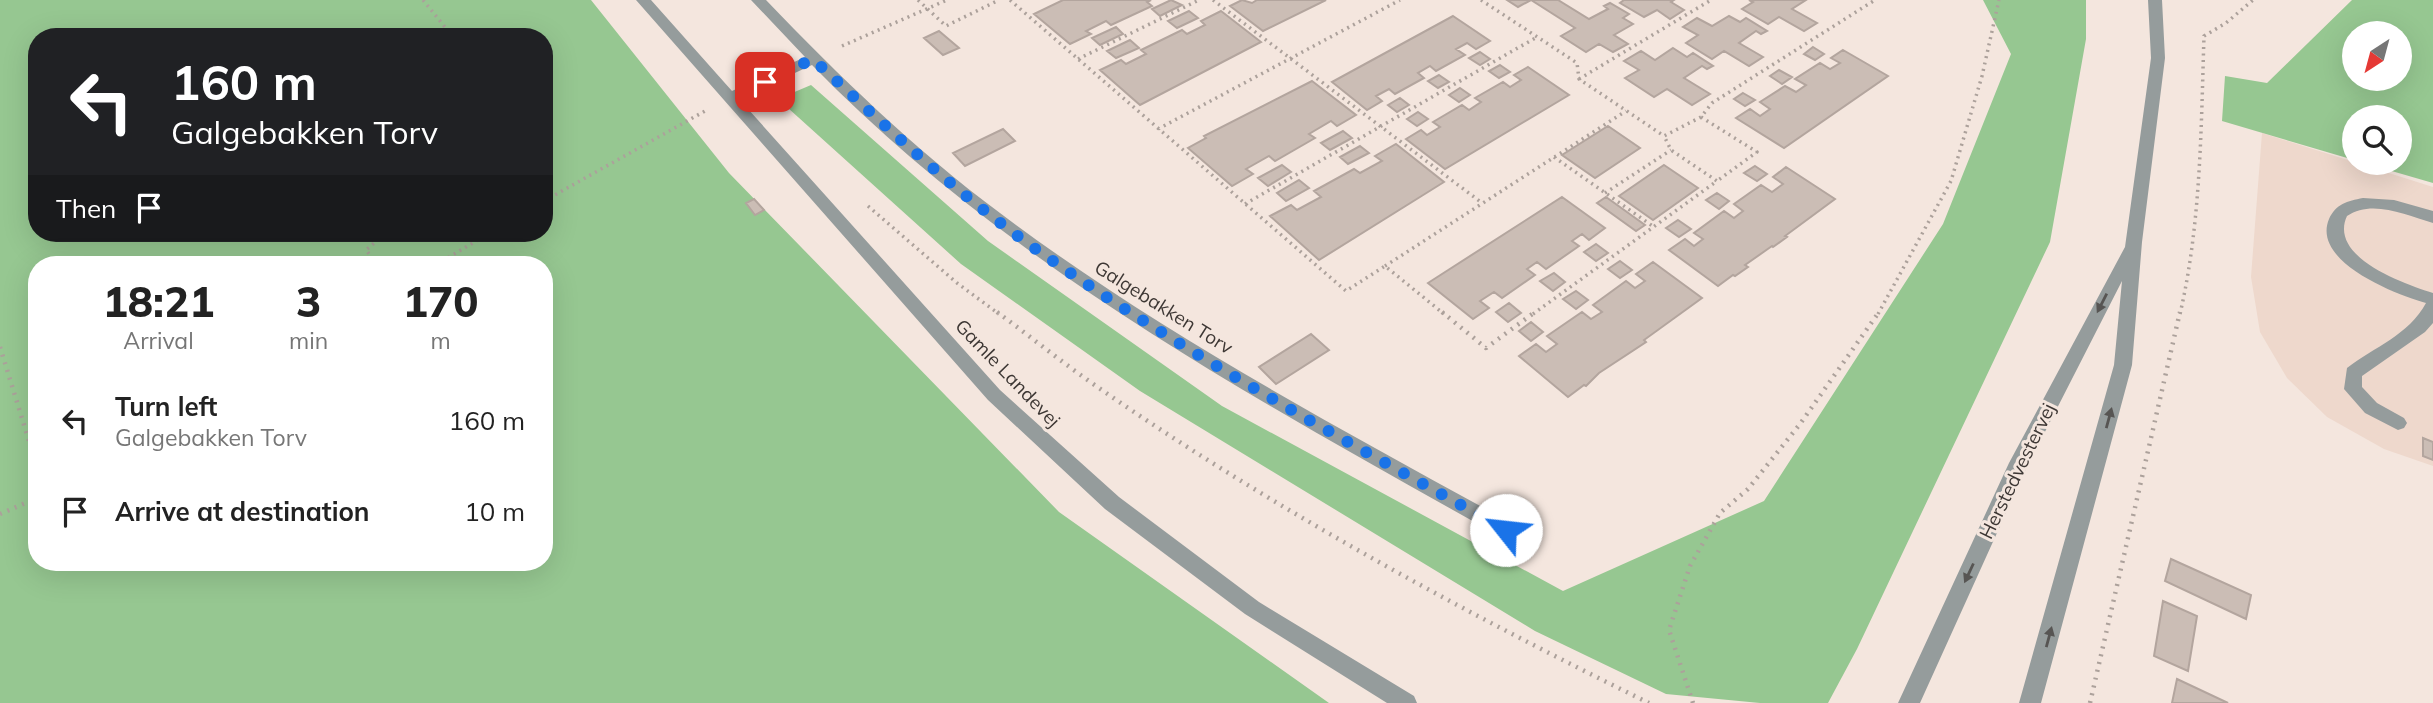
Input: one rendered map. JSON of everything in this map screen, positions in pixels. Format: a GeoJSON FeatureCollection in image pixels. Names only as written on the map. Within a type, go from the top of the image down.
{"type":"FeatureCollection","features":[{"type":"Feature","properties":{"kind":"street","name":"Gamle Landevej"},"geometry":{"type":"LineString","coordinates":[[643,0],[994,395],[1112,503],[1252,608],[1406,703]]}},
{"type":"Feature","properties":{"kind":"street","name":"Galgebakken Torv"},"geometry":{"type":"LineString","coordinates":[[758,0],[813,59],[930,167],[1042,253],[1165,335],[1526,541]]}},
{"type":"Feature","properties":{"kind":"street","name":"Herstedvestervej"},"geometry":{"type":"LineString","coordinates":[[2031,703],[2123,365],[2134,242],[2158,58],[2155,0]]}},
{"type":"Feature","properties":{"kind":"street"},"geometry":{"type":"LineString","coordinates":[[731,97],[813,59]]}},
{"type":"Feature","properties":{"kind":"street"},"geometry":{"type":"LineString","coordinates":[[2433,217],[2392,204],[2370,203],[2352,206],[2340,214],[2335,225],[2338,239],[2347,254],[2364,270],[2385,283],[2433,299]]}},
{"type":"Feature","properties":{"kind":"street","name":"Herstedvestervej"},"geometry":{"type":"LineString","coordinates":[[1909,703],[2016,469],[2134,242]]}},
{"type":"Feature","properties":{"kind":"street"},"geometry":{"type":"LineString","coordinates":[[2398,423],[2371,408],[2353,388],[2353,373],[2413,333],[2429,316],[2433,306]]}},
{"type":"Feature","properties":{"kind":"path"},"geometry":{"type":"LineString","coordinates":[[423,0],[446,28]]}},
{"type":"Feature","properties":{"kind":"path"},"geometry":{"type":"LineString","coordinates":[[918,0],[946,26],[999,0]]}},
{"type":"Feature","properties":{"kind":"path"},"geometry":{"type":"LineString","coordinates":[[813,59],[947,0]]}},
{"type":"Feature","properties":{"kind":"path"},"geometry":{"type":"LineString","coordinates":[[1010,0],[1346,291],[1626,111]]}},
{"type":"Feature","properties":{"kind":"path"},"geometry":{"type":"LineString","coordinates":[[1078,59],[1199,0]]}},
{"type":"Feature","properties":{"kind":"path"},"geometry":{"type":"LineString","coordinates":[[1213,0],[1482,203]]}},
{"type":"Feature","properties":{"kind":"path"},"geometry":{"type":"LineString","coordinates":[[1158,129],[1400,0]]}},
{"type":"Feature","properties":{"kind":"path"},"geometry":{"type":"LineString","coordinates":[[1481,0],[1577,63],[1579,79],[1664,136],[1671,150],[1717,181]]}},
{"type":"Feature","properties":{"kind":"path"},"geometry":{"type":"LineString","coordinates":[[1579,79],[1711,0]]}},
{"type":"Feature","properties":{"kind":"path"},"geometry":{"type":"LineString","coordinates":[[1664,136],[1701,117],[1712,103],[1875,0]]}},
{"type":"Feature","properties":{"kind":"path"},"geometry":{"type":"LineString","coordinates":[[1693,703],[1669,630],[1690,566],[1720,513],[1748,489],[1783,446],[1887,301],[1951,181],[1982,76],[1998,0]]}},
{"type":"Feature","properties":{"kind":"path"},"geometry":{"type":"LineString","coordinates":[[2090,703],[2187,282],[2200,169],[2204,36],[2226,23],[2253,0]]}},
{"type":"Feature","properties":{"kind":"path"},"geometry":{"type":"LineString","coordinates":[[1245,204],[1537,37]]}},
{"type":"Feature","properties":{"kind":"path"},"geometry":{"type":"LineString","coordinates":[[553,196],[731,97]]}},
{"type":"Feature","properties":{"kind":"path"},"geometry":{"type":"LineString","coordinates":[[1385,266],[1486,348],[1757,152],[1701,117]]}},
{"type":"Feature","properties":{"kind":"path"},"geometry":{"type":"LineString","coordinates":[[1605,193],[1671,150]]}},
{"type":"Feature","properties":{"kind":"path"},"geometry":{"type":"LineString","coordinates":[[1554,157],[1654,227]]}},
{"type":"Feature","properties":{"kind":"path"},"geometry":{"type":"LineString","coordinates":[[858,197],[957,283],[1099,388],[1279,504],[1455,604],[1649,703]]}},
{"type":"Feature","properties":{"kind":"path"},"geometry":{"type":"LineString","coordinates":[[371,256],[366,250],[375,242]]}},
{"type":"Feature","properties":{"kind":"path"},"geometry":{"type":"LineString","coordinates":[[451,256],[475,242]]}},
{"type":"Feature","properties":{"kind":"path"},"geometry":{"type":"LineString","coordinates":[[0,347],[28,438]]}},
{"type":"Feature","properties":{"kind":"path"},"geometry":{"type":"LineString","coordinates":[[0,514],[28,502]]}},
{"type":"Feature","properties":{"kind":"shaded area"},"geometry":{"type":"Polygon","coordinates":[[[2262,133],[2342,158],[2342,175],[2395,175],[2433,187],[2433,466],[2384,449],[2327,417],[2287,378],[2260,332],[2251,277],[2262,133]]]}},
{"type":"Feature","properties":{"kind":"green space"},"geometry":{"type":"Polygon","coordinates":[[[0,0],[591,0],[729,173],[1059,512],[1329,703],[0,703],[0,0]]]}},
{"type":"Feature","properties":{"kind":"green space"},"geometry":{"type":"Polygon","coordinates":[[[1983,0],[2086,0],[2086,39],[2050,242],[1857,649],[1828,703],[1760,703],[1666,694],[1535,631],[1140,391],[961,264],[778,99],[811,85],[988,241],[1222,406],[1563,591],[1764,501],[1943,224],[2011,54],[1983,0]]]}},
{"type":"Feature","properties":{"kind":"green space"},"geometry":{"type":"Polygon","coordinates":[[[2352,0],[2433,0],[2433,183],[2405,175],[2412,175],[2412,105],[2342,105],[2342,156],[2222,121],[2225,76],[2267,83],[2352,0]]]}},
{"type":"Feature","properties":{"kind":"building"},"geometry":{"type":"Polygon","coordinates":[[[1063,0],[1151,0],[1147,2],[1152,6],[1111,25],[1106,21],[1086,31],[1091,34],[1070,44],[1034,14],[1063,0]]]}},
{"type":"Feature","properties":{"kind":"building"},"geometry":{"type":"Polygon","coordinates":[[[1171,0],[1182,5],[1160,16],[1152,9],[1171,0]]]}},
{"type":"Feature","properties":{"kind":"building"},"geometry":{"type":"Polygon","coordinates":[[[1242,0],[1252,3],[1257,0],[1326,0],[1263,31],[1230,6],[1242,0]]]}},
{"type":"Feature","properties":{"kind":"building"},"geometry":{"type":"Polygon","coordinates":[[[1507,0],[1531,0],[1518,7],[1507,0]]]}},
{"type":"Feature","properties":{"kind":"building"},"geometry":{"type":"Polygon","coordinates":[[[1531,0],[1558,0],[1589,19],[1608,9],[1604,6],[1610,3],[1629,14],[1623,18],[1633,24],[1614,35],[1628,44],[1613,52],[1599,44],[1586,52],[1561,36],[1575,28],[1531,0]]]}},
{"type":"Feature","properties":{"kind":"building"},"geometry":{"type":"Polygon","coordinates":[[[1624,0],[1674,0],[1671,2],[1684,10],[1670,19],[1657,10],[1644,17],[1620,3],[1624,0]]]}},
{"type":"Feature","properties":{"kind":"building"},"geometry":{"type":"Polygon","coordinates":[[[1749,0],[1806,0],[1792,9],[1817,23],[1804,31],[1779,17],[1768,24],[1742,9],[1753,2],[1749,0]]]}},
{"type":"Feature","properties":{"kind":"building"},"geometry":{"type":"Polygon","coordinates":[[[1189,11],[1198,18],[1177,28],[1168,21],[1189,11]]]}},
{"type":"Feature","properties":{"kind":"building"},"geometry":{"type":"Polygon","coordinates":[[[1221,11],[1261,42],[1140,105],[1100,70],[1121,60],[1126,64],[1146,54],[1141,50],[1182,30],[1187,34],[1205,25],[1201,21],[1221,11]]]}},
{"type":"Feature","properties":{"kind":"building"},"geometry":{"type":"Polygon","coordinates":[[[1453,16],[1490,41],[1476,49],[1467,43],[1456,49],[1465,55],[1436,71],[1430,66],[1418,73],[1424,78],[1395,94],[1389,89],[1376,96],[1382,101],[1367,110],[1332,82],[1453,16]]]}},
{"type":"Feature","properties":{"kind":"building"},"geometry":{"type":"Polygon","coordinates":[[[1729,16],[1740,22],[1746,18],[1767,31],[1761,34],[1756,31],[1739,43],[1763,57],[1749,66],[1724,51],[1712,59],[1686,43],[1698,35],[1683,27],[1697,18],[1712,26],[1729,16]]]}},
{"type":"Feature","properties":{"kind":"building"},"geometry":{"type":"Polygon","coordinates":[[[1116,27],[1123,34],[1100,45],[1092,38],[1116,27]]]}},
{"type":"Feature","properties":{"kind":"building"},"geometry":{"type":"Polygon","coordinates":[[[939,31],[959,48],[943,55],[924,38],[939,31]]]}},
{"type":"Feature","properties":{"kind":"building"},"geometry":{"type":"Polygon","coordinates":[[[1130,40],[1139,48],[1116,58],[1107,51],[1130,40]]]}},
{"type":"Feature","properties":{"kind":"building"},"geometry":{"type":"Polygon","coordinates":[[[1813,47],[1824,54],[1815,60],[1804,54],[1813,47]]]}},
{"type":"Feature","properties":{"kind":"building"},"geometry":{"type":"Polygon","coordinates":[[[1673,48],[1687,57],[1693,53],[1713,66],[1707,69],[1702,66],[1684,78],[1710,94],[1692,105],[1667,89],[1654,97],[1625,78],[1639,70],[1624,61],[1641,51],[1655,60],[1673,48]]]}},
{"type":"Feature","properties":{"kind":"building"},"geometry":{"type":"Polygon","coordinates":[[[1843,50],[1888,76],[1784,148],[1736,118],[1750,109],[1760,116],[1770,109],[1760,102],[1785,86],[1796,92],[1806,85],[1795,79],[1820,63],[1830,69],[1840,63],[1831,58],[1843,50]]]}},
{"type":"Feature","properties":{"kind":"building"},"geometry":{"type":"Polygon","coordinates":[[[1480,52],[1490,59],[1480,65],[1469,58],[1480,52]]]}},
{"type":"Feature","properties":{"kind":"building"},"geometry":{"type":"Polygon","coordinates":[[[1500,65],[1510,72],[1499,78],[1489,71],[1500,65]]]}},
{"type":"Feature","properties":{"kind":"building"},"geometry":{"type":"Polygon","coordinates":[[[1528,67],[1569,95],[1445,169],[1406,139],[1421,130],[1427,135],[1440,127],[1433,122],[1462,105],[1469,110],[1481,102],[1475,98],[1503,82],[1510,87],[1521,80],[1514,75],[1528,67]]]}},
{"type":"Feature","properties":{"kind":"building"},"geometry":{"type":"Polygon","coordinates":[[[1779,70],[1792,77],[1782,84],[1770,76],[1779,70]]]}},
{"type":"Feature","properties":{"kind":"building"},"geometry":{"type":"Polygon","coordinates":[[[1439,75],[1449,82],[1438,88],[1428,81],[1439,75]]]}},
{"type":"Feature","properties":{"kind":"building"},"geometry":{"type":"Polygon","coordinates":[[[1312,81],[1356,115],[1337,126],[1331,121],[1309,134],[1315,138],[1275,161],[1269,156],[1246,169],[1253,174],[1232,186],[1188,148],[1206,138],[1204,136],[1312,81]]]}},
{"type":"Feature","properties":{"kind":"building"},"geometry":{"type":"Polygon","coordinates":[[[1460,88],[1470,95],[1459,102],[1449,95],[1460,88]]]}},
{"type":"Feature","properties":{"kind":"building"},"geometry":{"type":"Polygon","coordinates":[[[1743,93],[1755,100],[1745,106],[1734,99],[1743,93]]]}},
{"type":"Feature","properties":{"kind":"building"},"geometry":{"type":"Polygon","coordinates":[[[1400,98],[1409,105],[1397,112],[1388,105],[1400,98]]]}},
{"type":"Feature","properties":{"kind":"building"},"geometry":{"type":"Polygon","coordinates":[[[1418,112],[1428,119],[1417,126],[1407,119],[1418,112]]]}},
{"type":"Feature","properties":{"kind":"building"},"geometry":{"type":"Polygon","coordinates":[[[1608,126],[1640,148],[1595,178],[1562,155],[1608,126]]]}},
{"type":"Feature","properties":{"kind":"building"},"geometry":{"type":"Polygon","coordinates":[[[1003,129],[1015,141],[965,166],[953,153],[1003,129]]]}},
{"type":"Feature","properties":{"kind":"building"},"geometry":{"type":"Polygon","coordinates":[[[1343,131],[1352,138],[1330,150],[1321,143],[1343,131]]]}},
{"type":"Feature","properties":{"kind":"building"},"geometry":{"type":"Polygon","coordinates":[[[1396,144],[1444,182],[1319,260],[1270,216],[1291,205],[1297,210],[1321,197],[1314,191],[1354,169],[1360,173],[1382,161],[1375,156],[1396,144]]]}},
{"type":"Feature","properties":{"kind":"building"},"geometry":{"type":"Polygon","coordinates":[[[1360,146],[1369,153],[1348,164],[1340,157],[1360,146]]]}},
{"type":"Feature","properties":{"kind":"building"},"geometry":{"type":"Polygon","coordinates":[[[1282,165],[1291,172],[1268,186],[1258,178],[1282,165]]]}},
{"type":"Feature","properties":{"kind":"building"},"geometry":{"type":"Polygon","coordinates":[[[1664,165],[1698,188],[1653,220],[1619,196],[1664,165]]]}},
{"type":"Feature","properties":{"kind":"building"},"geometry":{"type":"Polygon","coordinates":[[[1755,166],[1767,174],[1757,181],[1744,173],[1755,166]]]}},
{"type":"Feature","properties":{"kind":"building"},"geometry":{"type":"Polygon","coordinates":[[[1786,167],[1835,199],[1785,236],[1787,237],[1745,265],[1748,267],[1718,286],[1669,250],[1685,239],[1694,246],[1703,239],[1694,233],[1724,211],[1734,218],[1743,211],[1734,204],[1761,185],[1772,192],[1783,184],[1773,177],[1786,167]]]}},
{"type":"Feature","properties":{"kind":"building"},"geometry":{"type":"Polygon","coordinates":[[[1299,180],[1309,188],[1286,201],[1277,193],[1299,180]]]}},
{"type":"Feature","properties":{"kind":"building"},"geometry":{"type":"Polygon","coordinates":[[[1717,193],[1729,201],[1719,209],[1706,200],[1717,193]]]}},
{"type":"Feature","properties":{"kind":"building"},"geometry":{"type":"Polygon","coordinates":[[[1562,197],[1605,228],[1589,240],[1582,234],[1572,241],[1579,246],[1546,269],[1537,262],[1527,269],[1535,275],[1502,298],[1494,292],[1480,301],[1489,308],[1473,319],[1428,283],[1562,197]]]}},
{"type":"Feature","properties":{"kind":"building"},"geometry":{"type":"Polygon","coordinates":[[[1606,197],[1645,225],[1636,231],[1597,203],[1606,197]]]}},
{"type":"Feature","properties":{"kind":"building"},"geometry":{"type":"Polygon","coordinates":[[[754,199],[764,210],[755,215],[746,203],[754,199]]]}},
{"type":"Feature","properties":{"kind":"building"},"geometry":{"type":"Polygon","coordinates":[[[1678,220],[1691,229],[1679,237],[1666,228],[1678,220]]]}},
{"type":"Feature","properties":{"kind":"building"},"geometry":{"type":"Polygon","coordinates":[[[1596,244],[1608,253],[1596,261],[1584,252],[1596,244]]]}},
{"type":"Feature","properties":{"kind":"building"},"geometry":{"type":"Polygon","coordinates":[[[1620,261],[1632,270],[1620,278],[1608,269],[1620,261]]]}},
{"type":"Feature","properties":{"kind":"building"},"geometry":{"type":"Polygon","coordinates":[[[1653,262],[1702,298],[1644,340],[1646,342],[1599,373],[1586,386],[1568,397],[1519,356],[1536,344],[1546,352],[1557,344],[1547,336],[1582,312],[1591,319],[1602,312],[1593,305],[1626,281],[1635,288],[1645,281],[1636,274],[1653,262]]]}},
{"type":"Feature","properties":{"kind":"building"},"geometry":{"type":"Polygon","coordinates":[[[1554,273],[1565,282],[1553,291],[1540,281],[1554,273]]]}},
{"type":"Feature","properties":{"kind":"building"},"geometry":{"type":"Polygon","coordinates":[[[1576,291],[1588,300],[1576,309],[1563,299],[1576,291]]]}},
{"type":"Feature","properties":{"kind":"building"},"geometry":{"type":"Polygon","coordinates":[[[1509,303],[1521,313],[1508,322],[1496,312],[1509,303]]]}},
{"type":"Feature","properties":{"kind":"building"},"geometry":{"type":"Polygon","coordinates":[[[1531,322],[1543,332],[1531,341],[1519,331],[1531,322]]]}},
{"type":"Feature","properties":{"kind":"building"},"geometry":{"type":"Polygon","coordinates":[[[1311,334],[1329,350],[1276,384],[1259,367],[1311,334]]]}},
{"type":"Feature","properties":{"kind":"building"},"geometry":{"type":"Polygon","coordinates":[[[2423,438],[2433,442],[2433,460],[2423,456],[2423,438]]]}},
{"type":"Feature","properties":{"kind":"building"},"geometry":{"type":"Polygon","coordinates":[[[2171,559],[2251,595],[2246,619],[2165,581],[2171,559]]]}},
{"type":"Feature","properties":{"kind":"building"},"geometry":{"type":"Polygon","coordinates":[[[2163,601],[2197,616],[2188,671],[2154,656],[2163,601]]]}},
{"type":"Feature","properties":{"kind":"building"},"geometry":{"type":"Polygon","coordinates":[[[2177,679],[2228,703],[2172,703],[2177,679]]]}},
{"type":"Feature","properties":{"kind":"route"},"geometry":{"type":"LineString","coordinates":[[765,82],[813,59],[930,167],[1027,243],[1165,335],[1506,530]]}}]}
